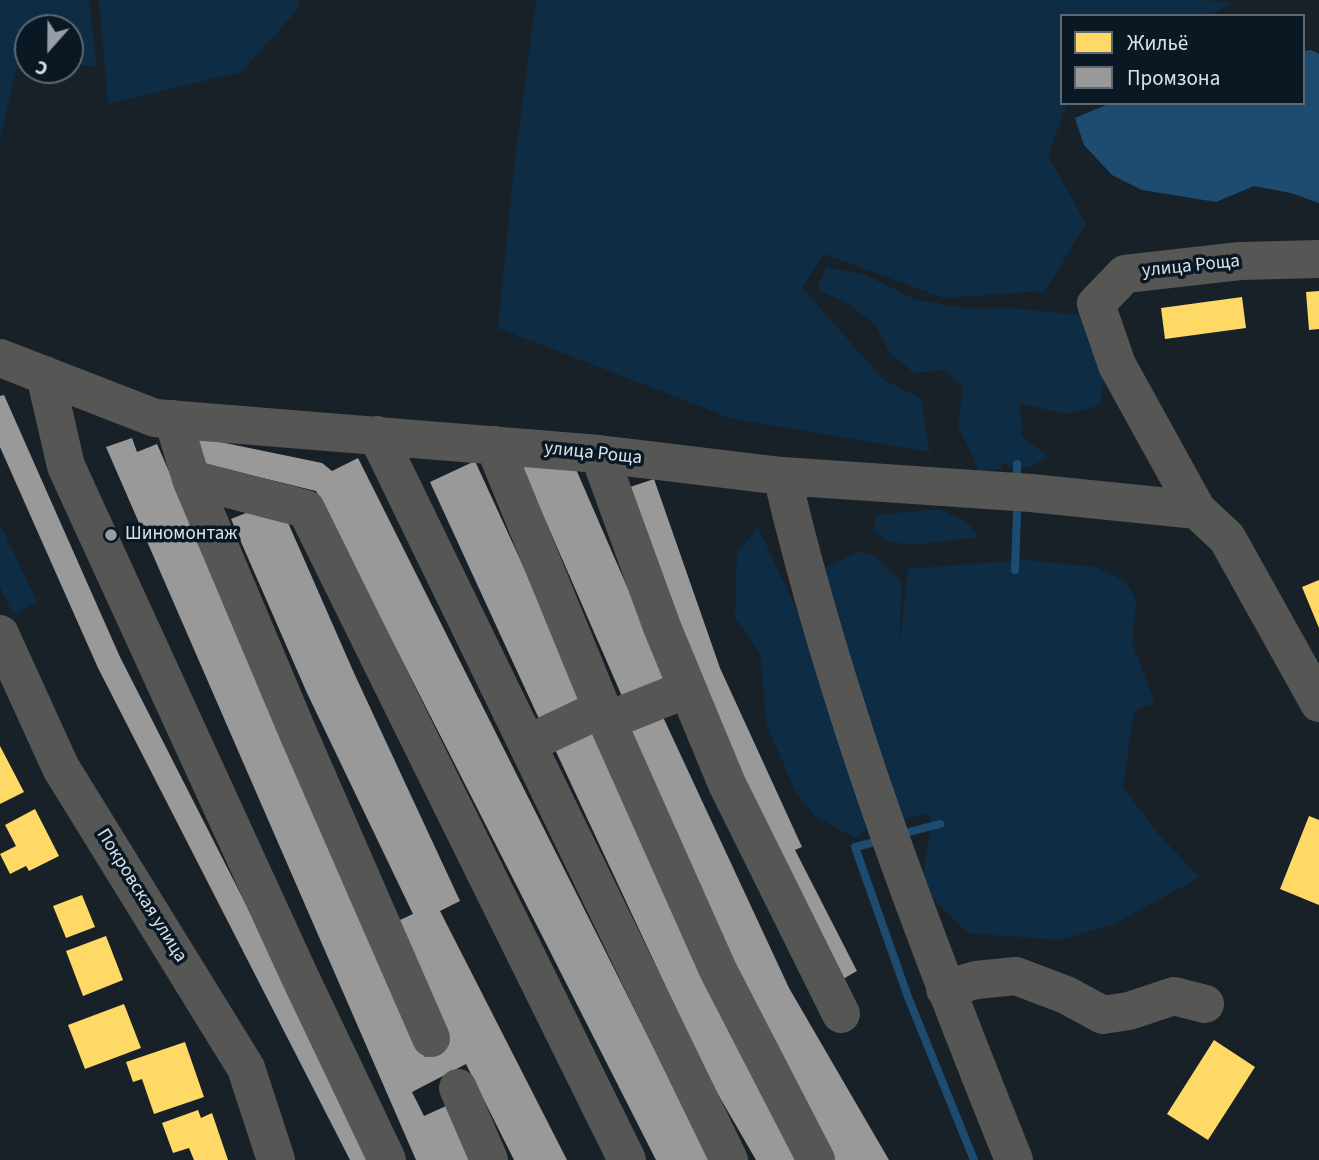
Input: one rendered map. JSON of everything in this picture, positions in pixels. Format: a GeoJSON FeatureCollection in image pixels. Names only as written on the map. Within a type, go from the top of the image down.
{"type":"FeatureCollection","features":[{"type":"Feature","properties":{"kind":"street","name":"улица Роща"},"geometry":{"type":"LineString","coordinates":[[1319,259],[1240,261],[1125,274],[1096,304],[1116,365],[1197,510],[1227,538],[1319,703]]}},
{"type":"Feature","properties":{"kind":"street","name":"улица Роща"},"geometry":{"type":"LineString","coordinates":[[0,358],[155,418],[599,453],[782,476],[1031,493],[1197,510]]}},
{"type":"Feature","properties":{"kind":"street"},"geometry":{"type":"LineString","coordinates":[[45,375],[66,466],[299,975],[387,1160]]}},
{"type":"Feature","properties":{"kind":"street"},"geometry":{"type":"LineString","coordinates":[[173,419],[191,479],[431,1038]]}},
{"type":"Feature","properties":{"kind":"street"},"geometry":{"type":"LineString","coordinates":[[377,435],[729,1160]]}},
{"type":"Feature","properties":{"kind":"street"},"geometry":{"type":"LineString","coordinates":[[494,445],[605,715],[718,970],[816,1160]]}},
{"type":"Feature","properties":{"kind":"street"},"geometry":{"type":"LineString","coordinates":[[599,453],[662,627],[727,784],[841,1014]]}},
{"type":"Feature","properties":{"kind":"street"},"geometry":{"type":"LineString","coordinates":[[782,476],[803,564],[867,772],[945,989],[1014,1160]]}},
{"type":"Feature","properties":{"kind":"street"},"geometry":{"type":"LineString","coordinates":[[191,479],[306,509],[627,1160]]}},
{"type":"Feature","properties":{"kind":"street","name":"Покровская улица"},"geometry":{"type":"LineString","coordinates":[[0,634],[61,768],[246,1068],[276,1160]]}},
{"type":"Feature","properties":{"kind":"street"},"geometry":{"type":"LineString","coordinates":[[527,744],[687,689]]}},
{"type":"Feature","properties":{"kind":"street"},"geometry":{"type":"LineString","coordinates":[[945,989],[976,980],[1016,976],[1066,995],[1103,1015],[1129,1011],[1174,996],[1205,1003]]}},
{"type":"Feature","properties":{"kind":"street"},"geometry":{"type":"LineString","coordinates":[[458,1088],[489,1160]]}},
{"type":"Feature","properties":{"kind":"shaded area"},"geometry":{"type":"Polygon","coordinates":[[[0,0],[89,0],[97,67],[84,65],[84,14],[14,14],[14,78],[0,140],[0,0]]]}},
{"type":"Feature","properties":{"kind":"shaded area"},"geometry":{"type":"Polygon","coordinates":[[[99,0],[297,0],[300,7],[241,72],[108,104],[99,0]]]}},
{"type":"Feature","properties":{"kind":"shaded area"},"geometry":{"type":"Polygon","coordinates":[[[536,0],[1208,0],[1232,4],[1211,14],[1060,14],[1060,105],[1066,105],[1048,156],[1086,224],[1045,291],[944,298],[824,254],[802,288],[884,380],[921,398],[930,452],[733,419],[498,328],[515,159],[536,0]]]}},
{"type":"Feature","properties":{"kind":"shaded area"},"geometry":{"type":"Polygon","coordinates":[[[1305,51],[1319,54],[1319,203],[1291,193],[1254,186],[1216,202],[1142,190],[1112,175],[1084,145],[1075,118],[1106,105],[1305,105],[1305,51]]]}},
{"type":"Feature","properties":{"kind":"shaded area"},"geometry":{"type":"Polygon","coordinates":[[[826,267],[865,275],[916,300],[972,309],[1010,308],[1082,315],[1105,359],[1101,405],[1066,414],[1019,403],[1023,430],[1021,435],[1048,457],[1030,467],[1009,467],[1005,462],[1000,469],[979,471],[958,425],[963,388],[945,370],[914,373],[889,352],[876,325],[849,304],[817,289],[826,267]]]}},
{"type":"Feature","properties":{"kind":"shaded area"},"geometry":{"type":"Polygon","coordinates":[[[940,509],[967,522],[980,537],[910,545],[888,541],[874,530],[876,515],[940,509]]]}},
{"type":"Feature","properties":{"kind":"shaded area"},"geometry":{"type":"Polygon","coordinates":[[[0,524],[37,602],[13,614],[0,587],[0,524]]]}},
{"type":"Feature","properties":{"kind":"shaded area"},"geometry":{"type":"Polygon","coordinates":[[[758,528],[796,608],[831,697],[872,825],[855,838],[815,816],[796,793],[767,725],[760,654],[735,619],[737,552],[758,528]]]}},
{"type":"Feature","properties":{"kind":"shaded area"},"geometry":{"type":"Polygon","coordinates":[[[859,552],[874,555],[901,581],[900,642],[908,569],[1026,560],[1095,567],[1127,582],[1136,602],[1132,643],[1155,703],[1134,711],[1123,787],[1159,835],[1200,877],[1114,924],[1060,940],[968,933],[921,886],[932,824],[927,813],[904,820],[888,771],[852,693],[828,590],[826,567],[859,552]]]}},
{"type":"Feature","properties":{"kind":"building: Жильё"},"geometry":{"type":"Polygon","coordinates":[[[1319,291],[1319,329],[1309,330],[1306,292],[1319,291]]]}},
{"type":"Feature","properties":{"kind":"building: Жильё"},"geometry":{"type":"Polygon","coordinates":[[[1242,297],[1246,328],[1165,339],[1161,308],[1242,297]]]}},
{"type":"Feature","properties":{"kind":"building: Жильё"},"geometry":{"type":"Polygon","coordinates":[[[1319,580],[1319,628],[1302,587],[1319,580]]]}},
{"type":"Feature","properties":{"kind":"building: Жильё"},"geometry":{"type":"Polygon","coordinates":[[[0,746],[24,792],[0,804],[0,746]]]}},
{"type":"Feature","properties":{"kind":"building: Жильё"},"geometry":{"type":"Polygon","coordinates":[[[35,809],[59,856],[29,871],[26,866],[10,874],[0,854],[16,846],[5,825],[35,809]]]}},
{"type":"Feature","properties":{"kind":"building: Жильё"},"geometry":{"type":"Polygon","coordinates":[[[1309,816],[1319,820],[1319,905],[1280,889],[1309,816]]]}},
{"type":"Feature","properties":{"kind":"building: Жильё"},"geometry":{"type":"Polygon","coordinates":[[[82,895],[95,927],[66,938],[53,906],[82,895]]]}},
{"type":"Feature","properties":{"kind":"building: Жильё"},"geometry":{"type":"Polygon","coordinates":[[[106,936],[123,980],[83,996],[66,951],[106,936]]]}},
{"type":"Feature","properties":{"kind":"building: Жильё"},"geometry":{"type":"Polygon","coordinates":[[[124,1004],[141,1048],[85,1069],[68,1025],[124,1004]]]}},
{"type":"Feature","properties":{"kind":"building: Жильё"},"geometry":{"type":"Polygon","coordinates":[[[1214,1040],[1255,1067],[1208,1140],[1167,1114],[1214,1040]]]}},
{"type":"Feature","properties":{"kind":"building: Жильё"},"geometry":{"type":"Polygon","coordinates":[[[185,1042],[204,1097],[154,1114],[142,1079],[133,1082],[126,1062],[185,1042]]]}},
{"type":"Feature","properties":{"kind":"building: Жильё"},"geometry":{"type":"Polygon","coordinates":[[[198,1110],[201,1118],[212,1113],[228,1160],[194,1160],[189,1148],[173,1153],[162,1123],[198,1110]]]}},
{"type":"Feature","properties":{"kind":"building: Промзона"},"geometry":{"type":"Polygon","coordinates":[[[4,395],[120,657],[376,1160],[350,1160],[98,668],[0,447],[0,396],[4,395]]]}},
{"type":"Feature","properties":{"kind":"building: Промзона"},"geometry":{"type":"Polygon","coordinates":[[[191,436],[322,463],[332,471],[358,458],[710,1160],[656,1160],[316,491],[201,463],[191,436]]]}},
{"type":"Feature","properties":{"kind":"building: Промзона"},"geometry":{"type":"Polygon","coordinates":[[[132,438],[137,452],[157,444],[425,1057],[449,1045],[391,924],[413,914],[307,693],[231,519],[261,507],[286,518],[354,673],[460,901],[440,911],[567,1160],[514,1160],[466,1064],[412,1092],[424,1116],[446,1106],[469,1160],[416,1160],[106,447],[132,438]]]}},
{"type":"Feature","properties":{"kind":"building: Промзона"},"geometry":{"type":"Polygon","coordinates":[[[475,461],[585,701],[540,721],[430,482],[475,461]]]}},
{"type":"Feature","properties":{"kind":"building: Промзона"},"geometry":{"type":"Polygon","coordinates":[[[539,462],[575,467],[669,683],[624,701],[533,492],[515,468],[539,462]]]}},
{"type":"Feature","properties":{"kind":"building: Промзона"},"geometry":{"type":"Polygon","coordinates":[[[654,479],[720,668],[802,847],[795,850],[857,971],[836,983],[728,752],[630,487],[654,479]]]}},
{"type":"Feature","properties":{"kind":"building: Промзона"},"geometry":{"type":"Polygon","coordinates":[[[663,717],[789,988],[889,1160],[831,1160],[618,735],[663,717]]]}},
{"type":"Feature","properties":{"kind":"building: Промзона"},"geometry":{"type":"Polygon","coordinates":[[[597,722],[814,1160],[756,1160],[708,1077],[552,743],[597,722]]]}},
{"type":"Feature","properties":{"kind":"waterway"},"geometry":{"type":"LineString","coordinates":[[1017,464],[1017,480]]}},
{"type":"Feature","properties":{"kind":"waterway"},"geometry":{"type":"LineString","coordinates":[[1015,570],[1017,513]]}},
{"type":"Feature","properties":{"kind":"waterway"},"geometry":{"type":"LineString","coordinates":[[909,832],[940,824]]}},
{"type":"Feature","properties":{"kind":"waterway"},"geometry":{"type":"LineString","coordinates":[[871,843],[855,847],[908,997],[974,1160]]}},
{"type":"Feature","properties":{"kind":"place","name":"Шиномонтаж"},"geometry":{"type":"Point","coordinates":[111,535]}}]}
